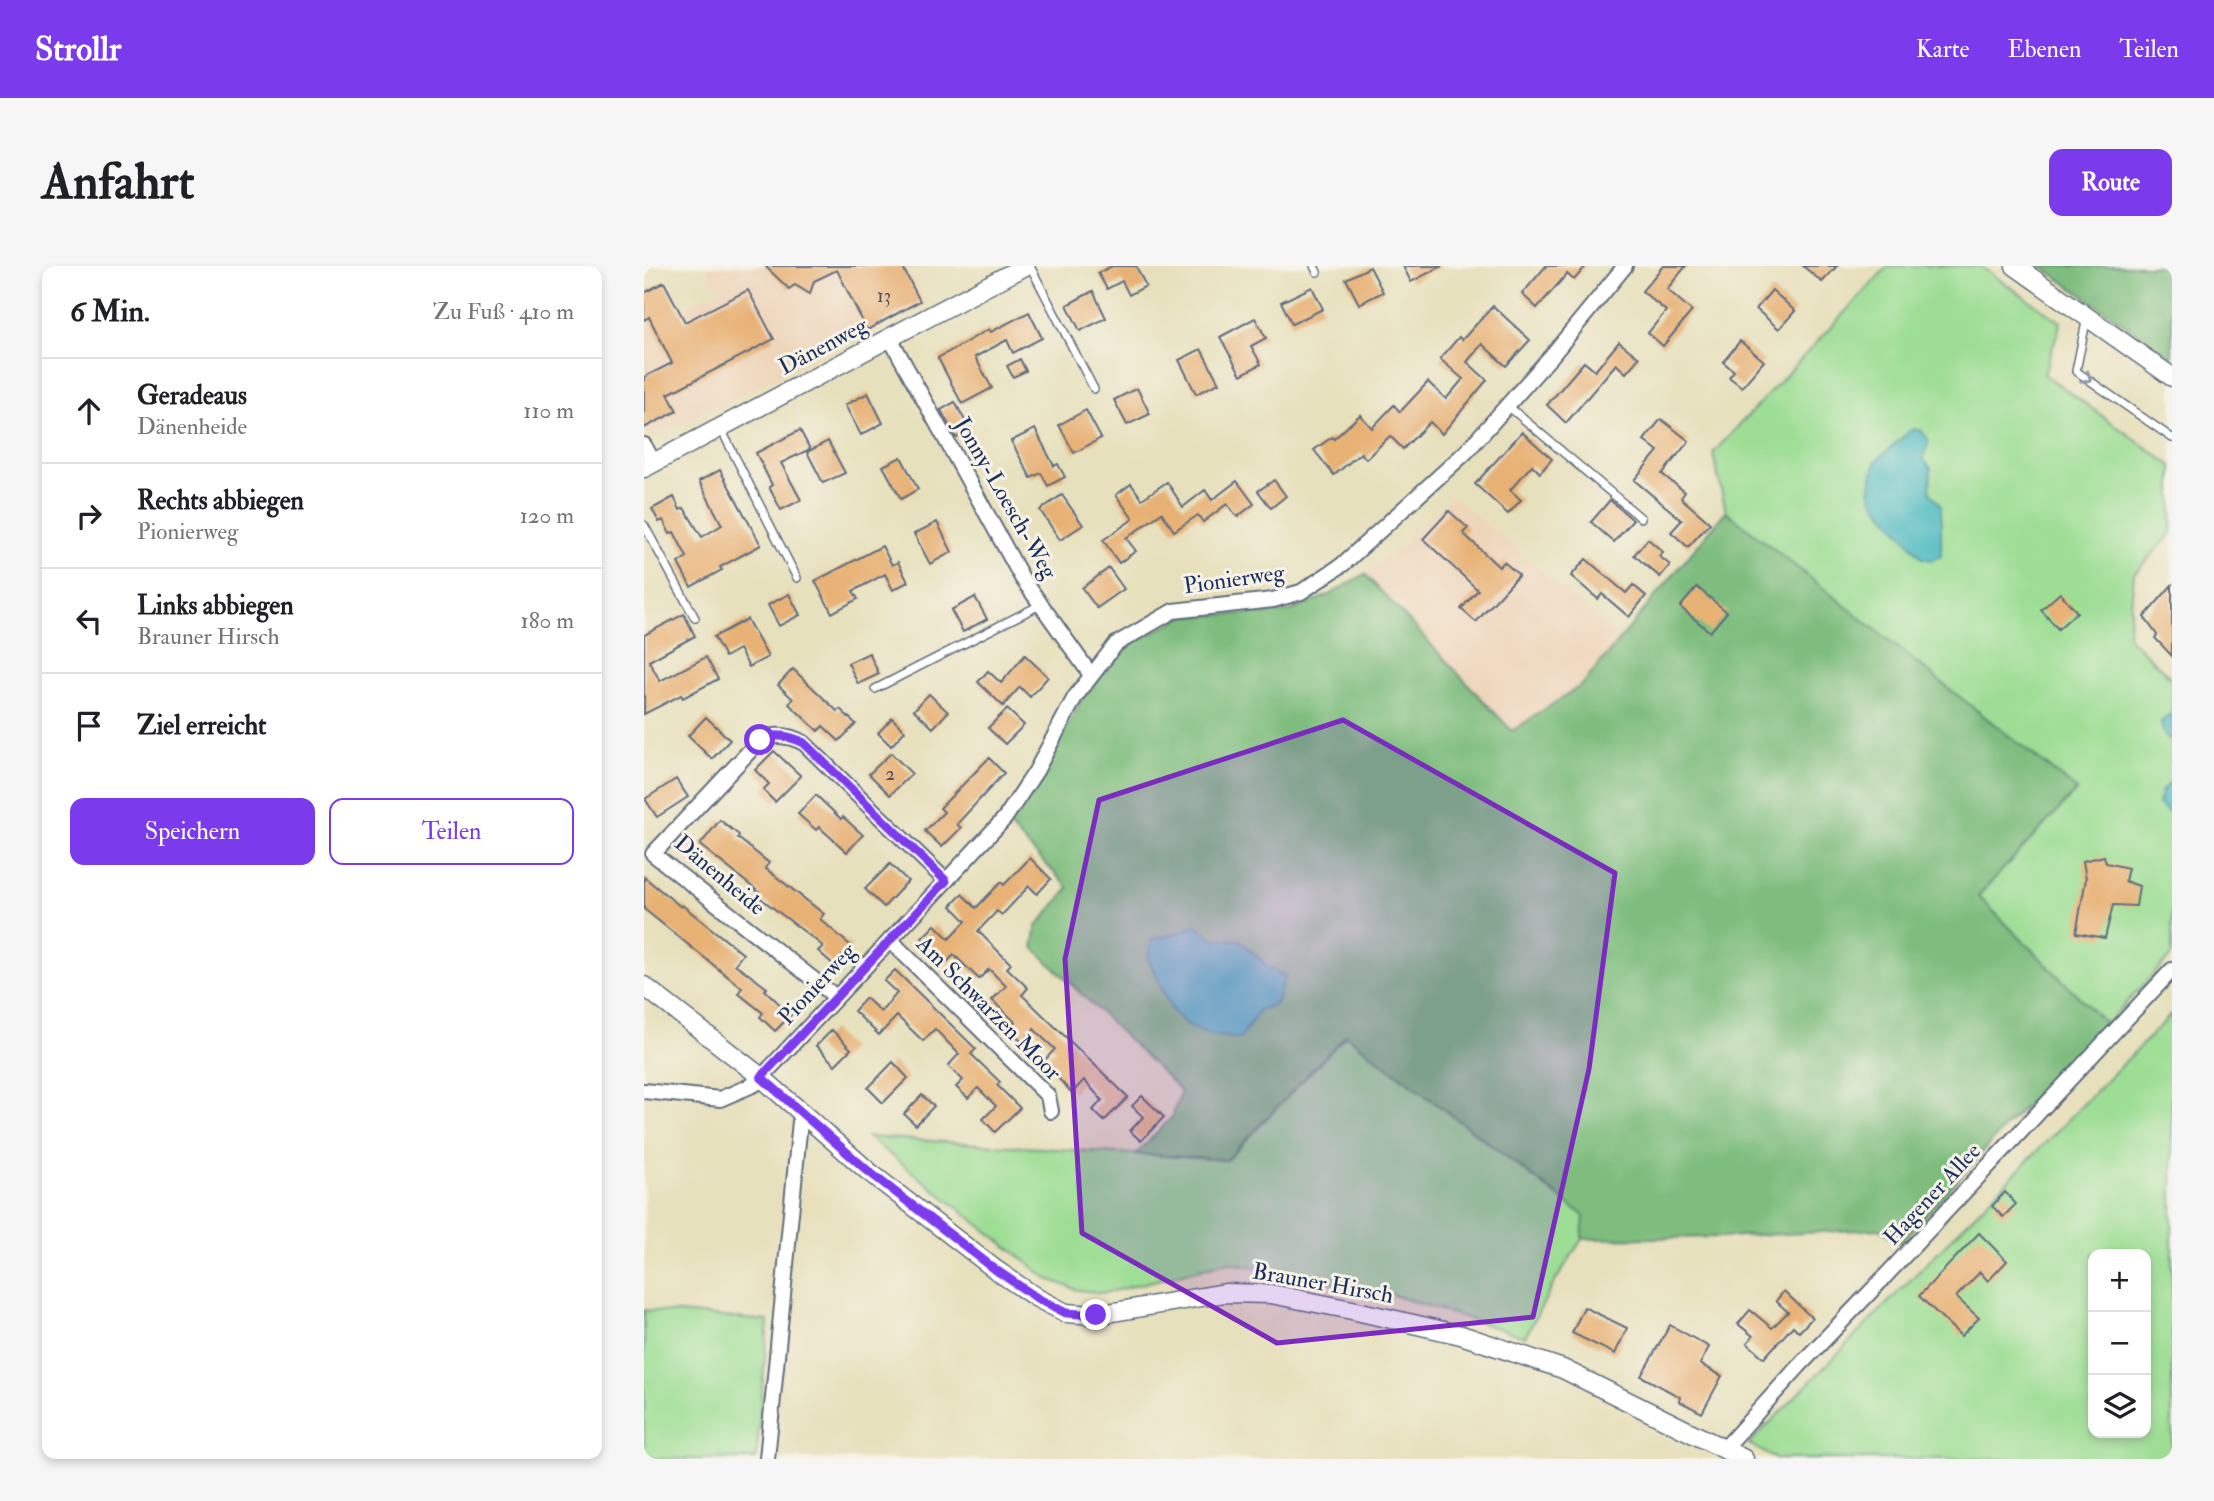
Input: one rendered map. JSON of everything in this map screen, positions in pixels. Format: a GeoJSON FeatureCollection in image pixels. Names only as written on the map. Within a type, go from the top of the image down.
{"type":"FeatureCollection","features":[{"type":"Feature","properties":{"kind":"street","name":"Dänenweg"},"geometry":{"type":"LineString","coordinates":[[649,466],[890,338],[1004,271],[1027,266]]}},
{"type":"Feature","properties":{"kind":"street","name":"Pionierweg"},"geometry":{"type":"LineString","coordinates":[[644,1091],[720,1099],[755,1084],[1005,818],[1036,771],[1075,697],[1116,644],[1173,611],[1273,600],[1301,592],[1324,579],[1352,557],[1466,453],[1625,266]]}},
{"type":"Feature","properties":{"kind":"street"},"geometry":{"type":"LineString","coordinates":[[2015,266],[2172,377]]}},
{"type":"Feature","properties":{"kind":"street","name":"Jonny-Loesch-Weg"},"geometry":{"type":"LineString","coordinates":[[890,338],[1023,578],[1091,675]]}},
{"type":"Feature","properties":{"kind":"street"},"geometry":{"type":"LineString","coordinates":[[644,445],[649,466]]}},
{"type":"Feature","properties":{"kind":"street","name":"Dänenheide"},"geometry":{"type":"LineString","coordinates":[[836,997],[649,851],[760,740],[784,736],[804,743],[946,881]]}},
{"type":"Feature","properties":{"kind":"street","name":"Am Schwarzen Moor"},"geometry":{"type":"LineString","coordinates":[[890,940],[1048,1096],[1051,1111]]}},
{"type":"Feature","properties":{"kind":"street","name":"Hagener Allee"},"geometry":{"type":"LineString","coordinates":[[1724,1449],[2172,970]]}},
{"type":"Feature","properties":{"kind":"street","name":"Brauner Hirsch"},"geometry":{"type":"LineString","coordinates":[[644,986],[761,1077],[868,1171],[996,1270],[1037,1298],[1066,1313],[1096,1315],[1225,1293],[1271,1294],[1352,1310],[1461,1335],[1563,1369],[1744,1459]]}},
{"type":"Feature","properties":{"kind":"street"},"geometry":{"type":"LineString","coordinates":[[766,1459],[801,1111]]}},
{"type":"Feature","properties":{"kind":"lane"},"geometry":{"type":"LineString","coordinates":[[1027,266],[1094,389]]}},
{"type":"Feature","properties":{"kind":"lane"},"geometry":{"type":"LineString","coordinates":[[2087,317],[2076,371],[2172,438]]}},
{"type":"Feature","properties":{"kind":"lane"},"geometry":{"type":"LineString","coordinates":[[1508,406],[1640,518]]}},
{"type":"Feature","properties":{"kind":"lane"},"geometry":{"type":"LineString","coordinates":[[720,428],[797,578]]}},
{"type":"Feature","properties":{"kind":"lane"},"geometry":{"type":"LineString","coordinates":[[644,524],[695,618]]}},
{"type":"Feature","properties":{"kind":"lane"},"geometry":{"type":"LineString","coordinates":[[875,689],[1041,604]]}},
{"type":"Feature","properties":{"kind":"highlighted area"},"geometry":{"type":"Polygon","coordinates":[[[1343,720],[1615,873],[1589,1069],[1533,1317],[1277,1343],[1082,1233],[1065,959],[1099,800],[1343,720]]]}},
{"type":"Feature","properties":{"kind":"shaded area"},"geometry":{"type":"Polygon","coordinates":[[[706,266],[906,266],[927,304],[651,438],[644,425],[644,328],[718,290],[706,266]]]}},
{"type":"Feature","properties":{"kind":"shaded area"},"geometry":{"type":"Polygon","coordinates":[[[1453,496],[1621,638],[1583,684],[1512,731],[1365,574],[1401,546],[1453,496]]]}},
{"type":"Feature","properties":{"kind":"green space"},"geometry":{"type":"Polygon","coordinates":[[[1888,266],[1980,266],[2061,322],[2044,374],[2172,466],[2172,533],[2134,574],[2128,637],[2172,679],[2172,955],[2106,1024],[1978,896],[2077,790],[1726,511],[1713,453],[1888,266]]]}},
{"type":"Feature","properties":{"kind":"green space"},"geometry":{"type":"Polygon","coordinates":[[[2041,266],[2172,266],[2172,358],[2041,266]]]}},
{"type":"Feature","properties":{"kind":"green space"},"geometry":{"type":"Polygon","coordinates":[[[1726,511],[2077,790],[1978,896],[2106,1024],[2002,1130],[1900,1244],[1880,1229],[1722,1237],[1582,1239],[1584,1216],[1346,1035],[1227,1160],[1136,1154],[1172,1117],[1181,1091],[1033,947],[1037,926],[1069,888],[1008,825],[1083,697],[1132,643],[1185,616],[1288,612],[1329,595],[1365,574],[1512,731],[1583,684],[1726,511]]]}},
{"type":"Feature","properties":{"kind":"green space"},"geometry":{"type":"Polygon","coordinates":[[[2172,1014],[2172,1459],[1776,1459],[1749,1444],[2172,1014]]]}},
{"type":"Feature","properties":{"kind":"green space"},"geometry":{"type":"Polygon","coordinates":[[[1346,1035],[1585,1216],[1582,1239],[1525,1337],[1384,1292],[1228,1262],[1105,1293],[1078,1290],[1048,1279],[868,1137],[1227,1160],[1346,1035]]]}},
{"type":"Feature","properties":{"kind":"green space"},"geometry":{"type":"Polygon","coordinates":[[[644,1310],[768,1321],[756,1459],[644,1459],[644,1310]]]}},
{"type":"Feature","properties":{"kind":"water"},"geometry":{"type":"Polygon","coordinates":[[[1912,429],[1921,430],[1929,441],[1923,458],[1931,469],[1930,492],[1941,506],[1941,556],[1932,560],[1922,558],[1874,501],[1870,490],[1875,462],[1912,429]]]}},
{"type":"Feature","properties":{"kind":"water"},"geometry":{"type":"Polygon","coordinates":[[[2172,713],[2172,740],[2165,735],[2161,722],[2172,713]]]}},
{"type":"Feature","properties":{"kind":"water"},"geometry":{"type":"Polygon","coordinates":[[[2172,781],[2172,811],[2168,812],[2158,804],[2162,790],[2172,781]]]}},
{"type":"Feature","properties":{"kind":"water"},"geometry":{"type":"Polygon","coordinates":[[[1196,925],[1214,939],[1240,940],[1267,966],[1285,976],[1276,1004],[1259,1010],[1241,1038],[1221,1037],[1200,1031],[1182,1020],[1169,1005],[1148,959],[1152,939],[1176,934],[1196,925]]]}},
{"type":"Feature","properties":{"kind":"building"},"geometry":{"type":"Polygon","coordinates":[[[765,266],[902,266],[920,301],[867,330],[837,270],[814,281],[810,294],[795,285],[789,289],[765,266]]]}},
{"type":"Feature","properties":{"kind":"building"},"geometry":{"type":"Polygon","coordinates":[[[1112,266],[1136,266],[1146,286],[1129,295],[1122,281],[1107,289],[1098,273],[1112,266]]]}},
{"type":"Feature","properties":{"kind":"building"},"geometry":{"type":"Polygon","coordinates":[[[1403,266],[1442,266],[1411,282],[1403,266]]]}},
{"type":"Feature","properties":{"kind":"building"},"geometry":{"type":"Polygon","coordinates":[[[1546,266],[1586,266],[1574,280],[1567,274],[1537,308],[1522,294],[1546,266]]]}},
{"type":"Feature","properties":{"kind":"building"},"geometry":{"type":"Polygon","coordinates":[[[1663,266],[1686,266],[1667,289],[1692,311],[1663,346],[1648,333],[1666,311],[1642,291],[1663,266]]]}},
{"type":"Feature","properties":{"kind":"building"},"geometry":{"type":"Polygon","coordinates":[[[1803,266],[1837,266],[1822,282],[1803,266]]]}},
{"type":"Feature","properties":{"kind":"building"},"geometry":{"type":"Polygon","coordinates":[[[1370,267],[1383,292],[1359,304],[1346,279],[1370,267]]]}},
{"type":"Feature","properties":{"kind":"building"},"geometry":{"type":"Polygon","coordinates":[[[664,282],[685,322],[748,290],[774,339],[668,394],[677,411],[644,428],[644,377],[672,363],[649,317],[644,320],[644,293],[664,282]]]}},
{"type":"Feature","properties":{"kind":"building"},"geometry":{"type":"Polygon","coordinates":[[[1312,287],[1323,309],[1292,324],[1281,302],[1312,287]]]}},
{"type":"Feature","properties":{"kind":"building"},"geometry":{"type":"Polygon","coordinates":[[[1772,290],[1795,311],[1779,329],[1756,309],[1772,290]]]}},
{"type":"Feature","properties":{"kind":"building"},"geometry":{"type":"Polygon","coordinates":[[[1093,291],[1106,318],[1080,331],[1067,305],[1093,291]]]}},
{"type":"Feature","properties":{"kind":"building"},"geometry":{"type":"Polygon","coordinates":[[[1493,306],[1530,340],[1506,366],[1482,344],[1467,362],[1487,380],[1442,434],[1430,422],[1403,449],[1390,436],[1366,459],[1361,453],[1334,475],[1314,450],[1332,437],[1334,439],[1360,415],[1372,428],[1394,405],[1400,412],[1428,382],[1446,399],[1463,379],[1440,359],[1459,337],[1462,340],[1493,306]]]}},
{"type":"Feature","properties":{"kind":"building"},"geometry":{"type":"Polygon","coordinates":[[[1029,312],[1042,338],[1013,353],[1007,340],[975,357],[992,388],[962,404],[938,358],[989,329],[991,332],[1029,312]]]}},
{"type":"Feature","properties":{"kind":"building"},"geometry":{"type":"Polygon","coordinates":[[[1255,318],[1266,338],[1251,346],[1261,364],[1241,375],[1220,337],[1255,318]]]}},
{"type":"Feature","properties":{"kind":"building"},"geometry":{"type":"Polygon","coordinates":[[[1740,341],[1764,361],[1742,387],[1729,377],[1734,371],[1723,362],[1740,341]]]}},
{"type":"Feature","properties":{"kind":"building"},"geometry":{"type":"Polygon","coordinates":[[[1619,342],[1639,358],[1626,373],[1616,364],[1566,423],[1547,405],[1584,362],[1595,371],[1619,342]]]}},
{"type":"Feature","properties":{"kind":"building"},"geometry":{"type":"Polygon","coordinates":[[[1201,349],[1219,383],[1196,394],[1179,360],[1201,349]]]}},
{"type":"Feature","properties":{"kind":"building"},"geometry":{"type":"Polygon","coordinates":[[[1020,359],[1026,371],[1013,377],[1007,366],[1020,359]]]}},
{"type":"Feature","properties":{"kind":"building"},"geometry":{"type":"Polygon","coordinates":[[[1137,388],[1150,414],[1127,425],[1114,400],[1137,388]]]}},
{"type":"Feature","properties":{"kind":"building"},"geometry":{"type":"Polygon","coordinates":[[[868,393],[883,423],[861,435],[845,405],[868,393]]]}},
{"type":"Feature","properties":{"kind":"building"},"geometry":{"type":"Polygon","coordinates":[[[955,402],[970,430],[956,438],[941,410],[955,402]]]}},
{"type":"Feature","properties":{"kind":"building"},"geometry":{"type":"Polygon","coordinates":[[[1086,410],[1101,438],[1074,453],[1059,425],[1086,410]]]}},
{"type":"Feature","properties":{"kind":"building"},"geometry":{"type":"Polygon","coordinates":[[[1661,419],[1689,441],[1662,474],[1685,492],[1681,498],[1710,523],[1688,547],[1671,532],[1682,520],[1634,480],[1658,451],[1644,440],[1661,419]]]}},
{"type":"Feature","properties":{"kind":"building"},"geometry":{"type":"Polygon","coordinates":[[[1035,429],[1054,466],[1058,464],[1065,477],[1048,486],[1041,473],[1031,478],[1011,441],[1035,429]]]}},
{"type":"Feature","properties":{"kind":"building"},"geometry":{"type":"Polygon","coordinates":[[[800,430],[810,449],[781,463],[801,500],[781,510],[756,453],[800,430]]]}},
{"type":"Feature","properties":{"kind":"building"},"geometry":{"type":"Polygon","coordinates":[[[1522,432],[1552,459],[1540,473],[1532,465],[1510,490],[1521,500],[1508,514],[1475,484],[1522,432]]]}},
{"type":"Feature","properties":{"kind":"building"},"geometry":{"type":"Polygon","coordinates":[[[828,441],[845,473],[823,483],[807,452],[828,441]]]}},
{"type":"Feature","properties":{"kind":"building"},"geometry":{"type":"Polygon","coordinates":[[[901,457],[918,489],[901,499],[883,466],[901,457]]]}},
{"type":"Feature","properties":{"kind":"building"},"geometry":{"type":"Polygon","coordinates":[[[720,470],[761,545],[720,567],[722,570],[691,587],[678,563],[687,557],[674,532],[670,534],[663,520],[659,522],[652,509],[674,497],[680,510],[684,508],[702,537],[722,525],[699,481],[720,470]]]}},
{"type":"Feature","properties":{"kind":"building"},"geometry":{"type":"Polygon","coordinates":[[[1274,480],[1286,496],[1271,508],[1258,491],[1274,480]]]}},
{"type":"Feature","properties":{"kind":"building"},"geometry":{"type":"Polygon","coordinates":[[[1237,481],[1254,504],[1237,517],[1227,504],[1203,522],[1198,515],[1174,531],[1162,513],[1126,538],[1136,551],[1119,563],[1103,540],[1133,519],[1116,495],[1131,484],[1142,499],[1167,482],[1183,507],[1205,490],[1212,500],[1237,481]]]}},
{"type":"Feature","properties":{"kind":"building"},"geometry":{"type":"Polygon","coordinates":[[[1062,495],[1083,525],[1060,540],[1040,510],[1062,495]]]}},
{"type":"Feature","properties":{"kind":"building"},"geometry":{"type":"Polygon","coordinates":[[[1610,500],[1633,520],[1614,542],[1591,522],[1610,500]]]}},
{"type":"Feature","properties":{"kind":"building"},"geometry":{"type":"Polygon","coordinates":[[[1449,511],[1468,528],[1463,533],[1499,567],[1504,562],[1519,575],[1476,622],[1461,609],[1478,590],[1423,539],[1449,511]]]}},
{"type":"Feature","properties":{"kind":"building"},"geometry":{"type":"Polygon","coordinates":[[[937,522],[952,552],[930,564],[914,534],[937,522]]]}},
{"type":"Feature","properties":{"kind":"building"},"geometry":{"type":"Polygon","coordinates":[[[1648,539],[1663,552],[1659,556],[1670,565],[1660,577],[1634,555],[1648,539]]]}},
{"type":"Feature","properties":{"kind":"building"},"geometry":{"type":"Polygon","coordinates":[[[882,546],[892,565],[898,562],[908,582],[893,590],[885,574],[853,591],[858,599],[832,613],[815,581],[882,546]]]}},
{"type":"Feature","properties":{"kind":"building"},"geometry":{"type":"Polygon","coordinates":[[[1586,559],[1626,593],[1633,585],[1646,596],[1629,617],[1602,594],[1598,599],[1571,576],[1586,559]]]}},
{"type":"Feature","properties":{"kind":"building"},"geometry":{"type":"Polygon","coordinates":[[[1109,568],[1124,589],[1097,608],[1082,588],[1109,568]]]}},
{"type":"Feature","properties":{"kind":"building"},"geometry":{"type":"Polygon","coordinates":[[[2172,585],[2172,656],[2155,638],[2157,635],[2144,617],[2172,585]]]}},
{"type":"Feature","properties":{"kind":"building"},"geometry":{"type":"Polygon","coordinates":[[[1697,587],[1727,612],[1710,632],[1680,607],[1697,587]]]}},
{"type":"Feature","properties":{"kind":"building"},"geometry":{"type":"Polygon","coordinates":[[[2060,593],[2077,612],[2058,629],[2041,610],[2060,593]]]}},
{"type":"Feature","properties":{"kind":"building"},"geometry":{"type":"Polygon","coordinates":[[[789,594],[800,615],[779,626],[768,605],[789,594]]]}},
{"type":"Feature","properties":{"kind":"building"},"geometry":{"type":"Polygon","coordinates":[[[975,597],[987,619],[963,632],[951,610],[975,597]]]}},
{"type":"Feature","properties":{"kind":"building"},"geometry":{"type":"Polygon","coordinates":[[[684,614],[695,636],[649,661],[660,681],[706,657],[718,679],[683,698],[681,695],[644,714],[644,635],[684,614]]]}},
{"type":"Feature","properties":{"kind":"building"},"geometry":{"type":"Polygon","coordinates":[[[747,619],[768,657],[749,667],[739,649],[725,657],[714,637],[747,619]]]}},
{"type":"Feature","properties":{"kind":"building"},"geometry":{"type":"Polygon","coordinates":[[[869,653],[879,674],[858,684],[848,663],[869,653]]]}},
{"type":"Feature","properties":{"kind":"building"},"geometry":{"type":"Polygon","coordinates":[[[1025,655],[1048,677],[1030,697],[1020,687],[1003,706],[978,682],[988,671],[1001,683],[1025,655]]]}},
{"type":"Feature","properties":{"kind":"building"},"geometry":{"type":"Polygon","coordinates":[[[793,669],[837,711],[840,709],[856,724],[839,741],[823,726],[818,731],[789,704],[793,699],[778,685],[793,669]]]}},
{"type":"Feature","properties":{"kind":"building"},"geometry":{"type":"Polygon","coordinates":[[[929,694],[948,712],[933,728],[914,710],[929,694]]]}},
{"type":"Feature","properties":{"kind":"building"},"geometry":{"type":"Polygon","coordinates":[[[1007,709],[1024,725],[1005,744],[988,728],[1007,709]]]}},
{"type":"Feature","properties":{"kind":"building"},"geometry":{"type":"Polygon","coordinates":[[[706,717],[730,740],[712,759],[688,736],[706,717]]]}},
{"type":"Feature","properties":{"kind":"building"},"geometry":{"type":"Polygon","coordinates":[[[892,718],[905,731],[891,746],[878,733],[892,718]]]}},
{"type":"Feature","properties":{"kind":"building"},"geometry":{"type":"Polygon","coordinates":[[[774,751],[801,776],[775,802],[763,790],[769,784],[755,770],[774,751]]]}},
{"type":"Feature","properties":{"kind":"building"},"geometry":{"type":"Polygon","coordinates":[[[891,753],[912,774],[890,795],[869,774],[891,753]]]}},
{"type":"Feature","properties":{"kind":"building"},"geometry":{"type":"Polygon","coordinates":[[[989,758],[1004,773],[957,824],[961,828],[942,847],[925,831],[944,812],[940,808],[989,758]]]}},
{"type":"Feature","properties":{"kind":"building"},"geometry":{"type":"Polygon","coordinates":[[[676,779],[688,797],[657,817],[645,799],[676,779]]]}},
{"type":"Feature","properties":{"kind":"building"},"geometry":{"type":"Polygon","coordinates":[[[816,795],[863,835],[847,852],[819,827],[816,830],[798,814],[816,795]]]}},
{"type":"Feature","properties":{"kind":"building"},"geometry":{"type":"Polygon","coordinates":[[[720,820],[769,863],[765,868],[824,914],[820,919],[851,946],[834,965],[818,951],[823,946],[759,897],[761,894],[700,845],[720,820]]]}},
{"type":"Feature","properties":{"kind":"building"},"geometry":{"type":"Polygon","coordinates":[[[2104,856],[2106,863],[2128,868],[2125,881],[2139,886],[2136,906],[2113,905],[2105,938],[2076,933],[2086,879],[2083,861],[2104,856]]]}},
{"type":"Feature","properties":{"kind":"building"},"geometry":{"type":"Polygon","coordinates":[[[1030,858],[1051,879],[1037,894],[1029,886],[1002,915],[997,911],[978,931],[1011,964],[1007,968],[1028,988],[1022,995],[1128,1097],[1104,1121],[1093,1110],[1102,1100],[1084,1080],[1072,1093],[1043,1062],[1055,1049],[1034,1029],[1022,1042],[1008,1029],[1015,1022],[992,1000],[1006,986],[989,969],[979,979],[954,955],[947,962],[922,938],[935,925],[949,939],[966,921],[951,906],[962,894],[976,908],[1001,882],[1004,885],[1030,858]]]}},
{"type":"Feature","properties":{"kind":"building"},"geometry":{"type":"Polygon","coordinates":[[[890,864],[908,881],[884,907],[865,889],[890,864]]]}},
{"type":"Feature","properties":{"kind":"building"},"geometry":{"type":"Polygon","coordinates":[[[644,877],[743,954],[735,964],[767,988],[765,990],[791,1015],[775,1031],[760,1017],[763,1013],[738,993],[742,988],[644,909],[644,877]]]}},
{"type":"Feature","properties":{"kind":"building"},"geometry":{"type":"Polygon","coordinates":[[[895,970],[976,1049],[971,1054],[1000,1082],[997,1085],[1020,1108],[995,1132],[983,1119],[996,1106],[978,1088],[968,1098],[956,1087],[963,1080],[948,1066],[959,1054],[935,1029],[923,1041],[897,1016],[879,1035],[854,1011],[866,998],[881,1012],[897,993],[884,981],[895,970]]]}},
{"type":"Feature","properties":{"kind":"building"},"geometry":{"type":"Polygon","coordinates":[[[832,1030],[851,1049],[835,1065],[816,1046],[832,1030]]]}},
{"type":"Feature","properties":{"kind":"building"},"geometry":{"type":"Polygon","coordinates":[[[893,1062],[908,1078],[883,1103],[868,1088],[893,1062]]]}},
{"type":"Feature","properties":{"kind":"building"},"geometry":{"type":"Polygon","coordinates":[[[922,1095],[934,1106],[916,1125],[904,1114],[922,1095]]]}},
{"type":"Feature","properties":{"kind":"building"},"geometry":{"type":"Polygon","coordinates":[[[1142,1096],[1164,1117],[1141,1141],[1130,1131],[1143,1117],[1132,1106],[1142,1096]]]}},
{"type":"Feature","properties":{"kind":"building"},"geometry":{"type":"Polygon","coordinates":[[[2005,1192],[2016,1204],[2003,1217],[1992,1206],[2005,1192]]]}},
{"type":"Feature","properties":{"kind":"building"},"geometry":{"type":"Polygon","coordinates":[[[1979,1233],[2007,1261],[1988,1281],[1980,1272],[1956,1297],[1979,1318],[1961,1336],[1919,1296],[1979,1233]]]}},
{"type":"Feature","properties":{"kind":"building"},"geometry":{"type":"Polygon","coordinates":[[[1784,1291],[1812,1318],[1799,1332],[1793,1326],[1764,1358],[1747,1343],[1753,1336],[1738,1324],[1750,1310],[1772,1328],[1788,1312],[1776,1301],[1784,1291]]]}},
{"type":"Feature","properties":{"kind":"building"},"geometry":{"type":"Polygon","coordinates":[[[1584,1307],[1627,1328],[1615,1354],[1572,1333],[1584,1307]]]}},
{"type":"Feature","properties":{"kind":"building"},"geometry":{"type":"Polygon","coordinates":[[[1670,1325],[1709,1347],[1700,1364],[1722,1376],[1702,1413],[1679,1401],[1680,1397],[1641,1376],[1670,1325]]]}},
{"type":"Feature","properties":{"kind":"route"},"geometry":{"type":"LineString","coordinates":[[760,740],[784,736],[804,743],[946,881],[761,1077],[868,1171],[996,1270],[1037,1298],[1066,1313],[1096,1315]]}}]}
